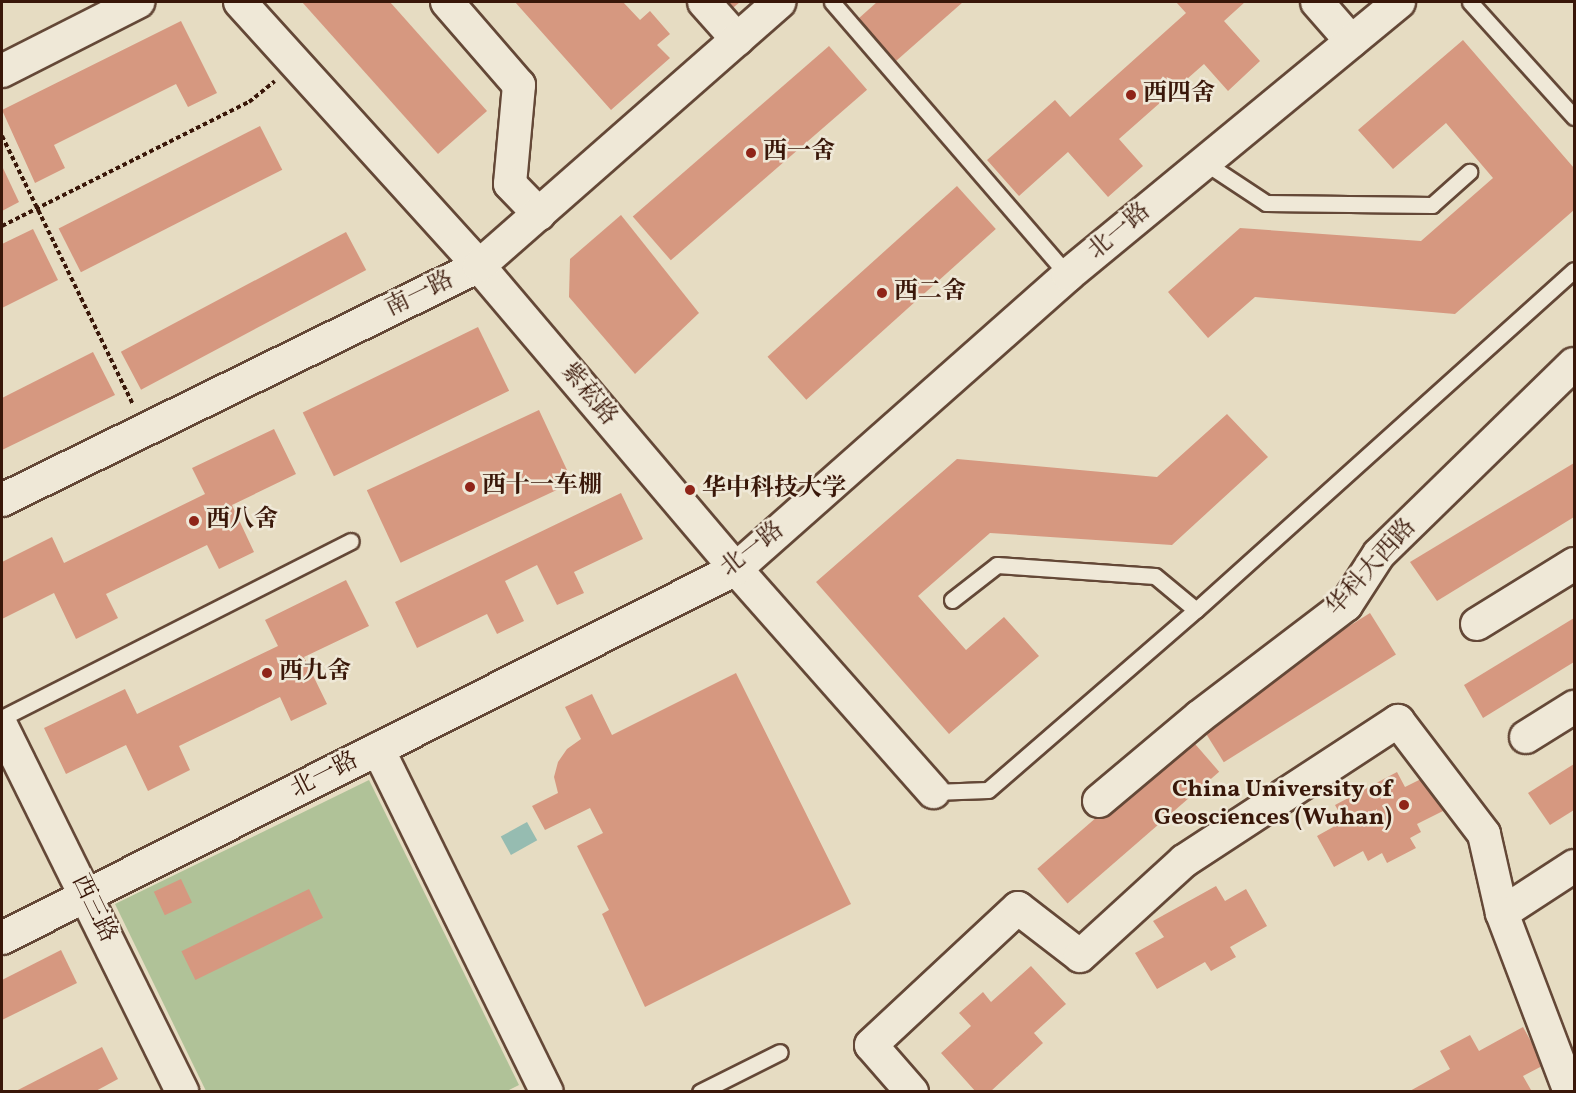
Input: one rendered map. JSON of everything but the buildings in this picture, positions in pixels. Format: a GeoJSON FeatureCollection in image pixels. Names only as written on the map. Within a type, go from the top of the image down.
{"type":"FeatureCollection","features":[{"type":"Feature","properties":{"kind":"street"},"geometry":{"type":"LineString","coordinates":[[2,71],[138,2]]}},
{"type":"Feature","properties":{"kind":"street","name":"紫菘路"},"geometry":{"type":"LineString","coordinates":[[240,2],[479,266],[736,569],[933,792]]}},
{"type":"Feature","properties":{"kind":"street"},"geometry":{"type":"LineString","coordinates":[[447,2],[519,85],[510,184],[539,214]]}},
{"type":"Feature","properties":{"kind":"street"},"geometry":{"type":"LineString","coordinates":[[704,2],[736,39]]}},
{"type":"Feature","properties":{"kind":"street","name":"南一路"},"geometry":{"type":"LineString","coordinates":[[2,500],[479,266],[779,2]]}},
{"type":"Feature","properties":{"kind":"street"},"geometry":{"type":"LineString","coordinates":[[1317,2],[1351,40]]}},
{"type":"Feature","properties":{"kind":"street","name":"北一路"},"geometry":{"type":"LineString","coordinates":[[2,938],[736,569],[1068,275],[1399,2]]}},
{"type":"Feature","properties":{"kind":"street","name":"华科大西路"},"geometry":{"type":"LineString","coordinates":[[1100,801],[1199,717],[1346,604],[1379,554],[1575,364]]}},
{"type":"Feature","properties":{"kind":"street"},"geometry":{"type":"LineString","coordinates":[[1477,624],[1575,564]]}},
{"type":"Feature","properties":{"kind":"street"},"geometry":{"type":"LineString","coordinates":[[1526,737],[1575,707]]}},
{"type":"Feature","properties":{"kind":"street"},"geometry":{"type":"LineString","coordinates":[[912,1092],[871,1045],[1018,908],[1080,957],[1184,861],[1398,721],[1484,834],[1502,913],[1570,1092]]}},
{"type":"Feature","properties":{"kind":"street","name":"西三路"},"geometry":{"type":"LineString","coordinates":[[2,727],[182,1092]]}},
{"type":"Feature","properties":{"kind":"street"},"geometry":{"type":"LineString","coordinates":[[378,749],[547,1092]]}},
{"type":"Feature","properties":{"kind":"street"},"geometry":{"type":"LineString","coordinates":[[1502,913],[1575,866]]}},
{"type":"Feature","properties":{"kind":"lane"},"geometry":{"type":"LineString","coordinates":[[832,2],[1068,275]]}},
{"type":"Feature","properties":{"kind":"lane"},"geometry":{"type":"LineString","coordinates":[[1470,2],[1575,117]]}},
{"type":"Feature","properties":{"kind":"lane"},"geometry":{"type":"LineString","coordinates":[[1204,162],[1266,203],[1432,205],[1469,172]]}},
{"type":"Feature","properties":{"kind":"lane"},"geometry":{"type":"LineString","coordinates":[[933,792],[988,790],[1196,610],[1575,270]]}},
{"type":"Feature","properties":{"kind":"lane"},"geometry":{"type":"LineString","coordinates":[[2,718],[351,541]]}},
{"type":"Feature","properties":{"kind":"lane"},"geometry":{"type":"LineString","coordinates":[[952,600],[997,565],[1155,576],[1196,610]]}},
{"type":"Feature","properties":{"kind":"lane"},"geometry":{"type":"LineString","coordinates":[[700,1092],[780,1052]]}},
{"type":"Feature","properties":{"kind":"path"},"geometry":{"type":"LineString","coordinates":[[2,226],[249,102]]}},
{"type":"Feature","properties":{"kind":"path"},"geometry":{"type":"LineString","coordinates":[[2,136],[145,430]]}},
{"type":"Feature","properties":{"kind":"green space"},"geometry":{"type":"Polygon","coordinates":[[[369,780],[519,1085],[505,1092],[206,1091],[115,904],[369,780]]]}},
{"type":"Feature","properties":{"kind":"water"},"geometry":{"type":"Polygon","coordinates":[[[527,822],[537,840],[511,855],[501,837],[527,822]]]}},
{"type":"Feature","properties":{"kind":"place","name":"西四舍"},"geometry":{"type":"Point","coordinates":[1131,95]}},
{"type":"Feature","properties":{"kind":"place","name":"西一舍"},"geometry":{"type":"Point","coordinates":[751,153]}},
{"type":"Feature","properties":{"kind":"place","name":"西二舍"},"geometry":{"type":"Point","coordinates":[882,293]}},
{"type":"Feature","properties":{"kind":"place","name":"西十一车棚"},"geometry":{"type":"Point","coordinates":[470,487]}},
{"type":"Feature","properties":{"kind":"place","name":"华中科技大学"},"geometry":{"type":"Point","coordinates":[690,490]}},
{"type":"Feature","properties":{"kind":"place","name":"西八舍"},"geometry":{"type":"Point","coordinates":[194,521]}},
{"type":"Feature","properties":{"kind":"place","name":"西九舍"},"geometry":{"type":"Point","coordinates":[267,673]}},
{"type":"Feature","properties":{"kind":"place","name":"China University of Geosciences (Wuhan)"},"geometry":{"type":"Point","coordinates":[1404,805]}}]}
